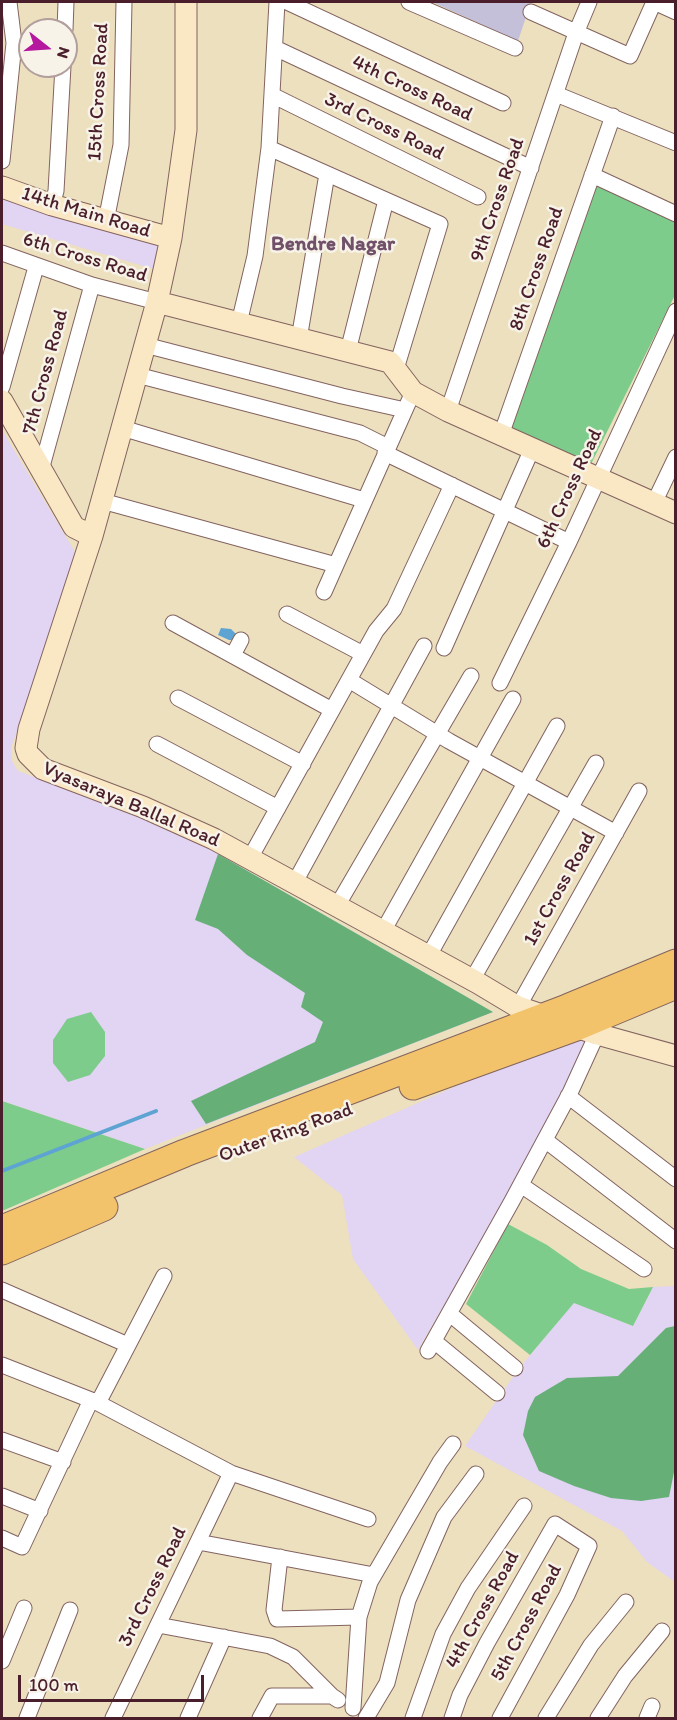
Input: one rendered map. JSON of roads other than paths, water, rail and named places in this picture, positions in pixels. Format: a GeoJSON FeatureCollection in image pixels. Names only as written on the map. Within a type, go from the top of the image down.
{"type":"FeatureCollection","features":[{"type":"Feature","properties":{"kind":"highway"},"geometry":{"type":"LineString","coordinates":[[571,1021],[675,963]]}},
{"type":"Feature","properties":{"kind":"highway"},"geometry":{"type":"LineString","coordinates":[[571,1021],[675,986]]}},
{"type":"Feature","properties":{"kind":"highway","name":"Outer Ring Road"},"geometry":{"type":"LineString","coordinates":[[2,1229],[231,1135],[571,1021]]}},
{"type":"Feature","properties":{"kind":"highway","name":"Outer Ring Road"},"geometry":{"type":"LineString","coordinates":[[2,1251],[192,1168],[571,1021]]}},
{"type":"Feature","properties":{"kind":"main road","name":"Vyasaraya Ballal Road"},"geometry":{"type":"LineString","coordinates":[[186,2],[186,130],[171,238],[157,302],[92,536],[29,729],[26,748],[28,754],[43,769],[143,807],[250,858],[518,1007],[571,1021],[675,1056]]}},
{"type":"Feature","properties":{"kind":"main road","name":"14th Main Road"},"geometry":{"type":"LineString","coordinates":[[2,187],[52,206],[171,238]]}},
{"type":"Feature","properties":{"kind":"main road"},"geometry":{"type":"LineString","coordinates":[[157,302],[390,362],[396,369],[409,401],[448,411],[675,513]]}},
{"type":"Feature","properties":{"kind":"main road"},"geometry":{"type":"LineString","coordinates":[[2,401],[74,528],[92,536]]}},
{"type":"Feature","properties":{"kind":"main road"},"geometry":{"type":"LineString","coordinates":[[571,1021],[614,974],[675,949]]}},
{"type":"Feature","properties":{"kind":"main road"},"geometry":{"type":"LineString","coordinates":[[571,1021],[675,999]]}},
{"type":"Feature","properties":{"kind":"street"},"geometry":{"type":"LineString","coordinates":[[2,161],[15,43],[9,2]]}},
{"type":"Feature","properties":{"kind":"street"},"geometry":{"type":"LineString","coordinates":[[65,18],[66,2]]}},
{"type":"Feature","properties":{"kind":"street","name":"15th Cross Road"},"geometry":{"type":"LineString","coordinates":[[106,221],[121,145],[124,2]]}},
{"type":"Feature","properties":{"kind":"street"},"geometry":{"type":"LineString","coordinates":[[239,323],[255,256],[269,148],[277,2]]}},
{"type":"Feature","properties":{"kind":"street"},"geometry":{"type":"LineString","coordinates":[[287,2],[504,103]]}},
{"type":"Feature","properties":{"kind":"street"},"geometry":{"type":"LineString","coordinates":[[409,2],[515,48]]}},
{"type":"Feature","properties":{"kind":"street","name":"9th Cross Road"},"geometry":{"type":"LineString","coordinates":[[448,411],[576,33],[589,2]]}},
{"type":"Feature","properties":{"kind":"street"},"geometry":{"type":"LineString","coordinates":[[531,12],[630,56],[654,2],[675,12]]}},
{"type":"Feature","properties":{"kind":"street","name":"4th Cross Road"},"geometry":{"type":"LineString","coordinates":[[274,48],[531,168]]}},
{"type":"Feature","properties":{"kind":"street"},"geometry":{"type":"LineString","coordinates":[[52,206],[56,191],[62,78]]}},
{"type":"Feature","properties":{"kind":"street"},"geometry":{"type":"LineString","coordinates":[[556,94],[675,143]]}},
{"type":"Feature","properties":{"kind":"street","name":"3rd Cross Road"},"geometry":{"type":"LineString","coordinates":[[272,95],[478,197]]}},
{"type":"Feature","properties":{"kind":"street","name":"8th Cross Road"},"geometry":{"type":"LineString","coordinates":[[501,435],[613,116]]}},
{"type":"Feature","properties":{"kind":"street"},"geometry":{"type":"LineString","coordinates":[[269,148],[440,224],[396,369]]}},
{"type":"Feature","properties":{"kind":"street"},"geometry":{"type":"LineString","coordinates":[[299,339],[327,174]]}},
{"type":"Feature","properties":{"kind":"street"},"geometry":{"type":"LineString","coordinates":[[592,176],[675,214]]}},
{"type":"Feature","properties":{"kind":"street"},"geometry":{"type":"LineString","coordinates":[[348,351],[386,200]]}},
{"type":"Feature","properties":{"kind":"street","name":"6th Cross Road"},"geometry":{"type":"LineString","coordinates":[[2,253],[36,267],[92,285],[157,302]]}},
{"type":"Feature","properties":{"kind":"street"},"geometry":{"type":"LineString","coordinates":[[2,387],[36,267]]}},
{"type":"Feature","properties":{"kind":"street","name":"7th Cross Road"},"geometry":{"type":"LineString","coordinates":[[41,470],[92,285]]}},
{"type":"Feature","properties":{"kind":"street","name":"6th Cross Road"},"geometry":{"type":"LineString","coordinates":[[500,683],[569,542],[675,311]]}},
{"type":"Feature","properties":{"kind":"street"},"geometry":{"type":"LineString","coordinates":[[145,345],[342,396],[409,401],[324,592]]}},
{"type":"Feature","properties":{"kind":"street"},"geometry":{"type":"LineString","coordinates":[[137,375],[360,433],[452,485],[569,542]]}},
{"type":"Feature","properties":{"kind":"street"},"geometry":{"type":"LineString","coordinates":[[122,428],[364,500]]}},
{"type":"Feature","properties":{"kind":"street"},"geometry":{"type":"LineString","coordinates":[[444,648],[532,449]]}},
{"type":"Feature","properties":{"kind":"street"},"geometry":{"type":"LineString","coordinates":[[654,503],[675,457]]}},
{"type":"Feature","properties":{"kind":"street"},"geometry":{"type":"LineString","coordinates":[[250,858],[376,631],[394,609],[452,485]]}},
{"type":"Feature","properties":{"kind":"street"},"geometry":{"type":"LineString","coordinates":[[102,501],[336,565]]}},
{"type":"Feature","properties":{"kind":"street"},"geometry":{"type":"LineString","coordinates":[[287,615],[363,654]]}},
{"type":"Feature","properties":{"kind":"street"},"geometry":{"type":"LineString","coordinates":[[173,623],[332,710]]}},
{"type":"Feature","properties":{"kind":"street"},"geometry":{"type":"LineString","coordinates":[[233,655],[241,640]]}},
{"type":"Feature","properties":{"kind":"street"},"geometry":{"type":"LineString","coordinates":[[295,882],[424,646]]}},
{"type":"Feature","properties":{"kind":"street"},"geometry":{"type":"LineString","coordinates":[[337,906],[471,676]]}},
{"type":"Feature","properties":{"kind":"street"},"geometry":{"type":"LineString","coordinates":[[349,680],[437,734],[616,832]]}},
{"type":"Feature","properties":{"kind":"street"},"geometry":{"type":"LineString","coordinates":[[178,698],[303,764]]}},
{"type":"Feature","properties":{"kind":"street"},"geometry":{"type":"LineString","coordinates":[[382,933],[513,699]]}},
{"type":"Feature","properties":{"kind":"street"},"geometry":{"type":"LineString","coordinates":[[428,957],[557,726]]}},
{"type":"Feature","properties":{"kind":"street"},"geometry":{"type":"LineString","coordinates":[[157,744],[278,808]]}},
{"type":"Feature","properties":{"kind":"street"},"geometry":{"type":"LineString","coordinates":[[472,980],[596,763]]}},
{"type":"Feature","properties":{"kind":"street","name":"1st Cross Road"},"geometry":{"type":"LineString","coordinates":[[518,1007],[639,791]]}},
{"type":"Feature","properties":{"kind":"street"},"geometry":{"type":"LineString","coordinates":[[497,1393],[431,1346],[568,1096],[571,1021]]}},
{"type":"Feature","properties":{"kind":"street"},"geometry":{"type":"LineString","coordinates":[[568,1096],[675,1179]]}},
{"type":"Feature","properties":{"kind":"street"},"geometry":{"type":"LineString","coordinates":[[545,1140],[675,1241]]}},
{"type":"Feature","properties":{"kind":"street"},"geometry":{"type":"LineString","coordinates":[[521,1185],[644,1269]]}},
{"type":"Feature","properties":{"kind":"street"},"geometry":{"type":"LineString","coordinates":[[2,1538],[22,1547],[94,1401],[128,1345],[164,1276]]}},
{"type":"Feature","properties":{"kind":"street"},"geometry":{"type":"LineString","coordinates":[[2,1290],[128,1345]]}},
{"type":"Feature","properties":{"kind":"street"},"geometry":{"type":"LineString","coordinates":[[450,1314],[516,1368]]}},
{"type":"Feature","properties":{"kind":"street"},"geometry":{"type":"LineString","coordinates":[[2,1365],[94,1401],[231,1473],[368,1519]]}},
{"type":"Feature","properties":{"kind":"street"},"geometry":{"type":"LineString","coordinates":[[2,1440],[63,1461]]}},
{"type":"Feature","properties":{"kind":"street"},"geometry":{"type":"LineString","coordinates":[[361,1715],[359,1617],[374,1575],[440,1461],[453,1444]]}},
{"type":"Feature","properties":{"kind":"street","name":"3rd Cross Road"},"geometry":{"type":"LineString","coordinates":[[113,1719],[231,1473]]}},
{"type":"Feature","properties":{"kind":"street"},"geometry":{"type":"LineString","coordinates":[[361,1715],[387,1683],[408,1600],[444,1517],[476,1474]]}},
{"type":"Feature","properties":{"kind":"street"},"geometry":{"type":"LineString","coordinates":[[2,1496],[40,1510]]}},
{"type":"Feature","properties":{"kind":"street"},"geometry":{"type":"LineString","coordinates":[[413,1719],[443,1634],[468,1588],[524,1506]]}},
{"type":"Feature","properties":{"kind":"street","name":"4th Cross Road"},"geometry":{"type":"LineString","coordinates":[[452,1719],[460,1695],[486,1643],[555,1524]]}},
{"type":"Feature","properties":{"kind":"street","name":"5th Cross Road"},"geometry":{"type":"LineString","coordinates":[[500,1719],[567,1595],[589,1546],[555,1524]]}},
{"type":"Feature","properties":{"kind":"street"},"geometry":{"type":"LineString","coordinates":[[198,1542],[374,1575]]}},
{"type":"Feature","properties":{"kind":"street"},"geometry":{"type":"LineString","coordinates":[[275,1649],[277,1619],[274,1610],[280,1557]]}},
{"type":"Feature","properties":{"kind":"street"},"geometry":{"type":"LineString","coordinates":[[546,1719],[591,1645],[626,1602]]}},
{"type":"Feature","properties":{"kind":"street"},"geometry":{"type":"LineString","coordinates":[[2,1661],[24,1608]]}},
{"type":"Feature","properties":{"kind":"street"},"geometry":{"type":"LineString","coordinates":[[27,1719],[70,1610]]}},
{"type":"Feature","properties":{"kind":"street"},"geometry":{"type":"LineString","coordinates":[[277,1619],[359,1617]]}},
{"type":"Feature","properties":{"kind":"street"},"geometry":{"type":"LineString","coordinates":[[158,1625],[260,1642],[293,1657],[332,1696],[361,1715]]}},
{"type":"Feature","properties":{"kind":"street"},"geometry":{"type":"LineString","coordinates":[[598,1719],[625,1676],[662,1631]]}},
{"type":"Feature","properties":{"kind":"street"},"geometry":{"type":"LineString","coordinates":[[188,1719],[224,1636]]}},
{"type":"Feature","properties":{"kind":"street"},"geometry":{"type":"LineString","coordinates":[[260,1719],[272,1696],[332,1696]]}},
{"type":"Feature","properties":{"kind":"water"},"geometry":{"type":"Polygon","coordinates":[[[221,628],[231,629],[237,635],[233,640],[229,640],[218,635],[221,628]]]}},
{"type":"Feature","properties":{"kind":"waterway"},"geometry":{"type":"LineString","coordinates":[[2,1171],[156,1111]]}},
{"type":"Feature","properties":{"kind":"district","name":"Bendre Nagar"},"geometry":{"type":"Point","coordinates":[333,245]}}]}
